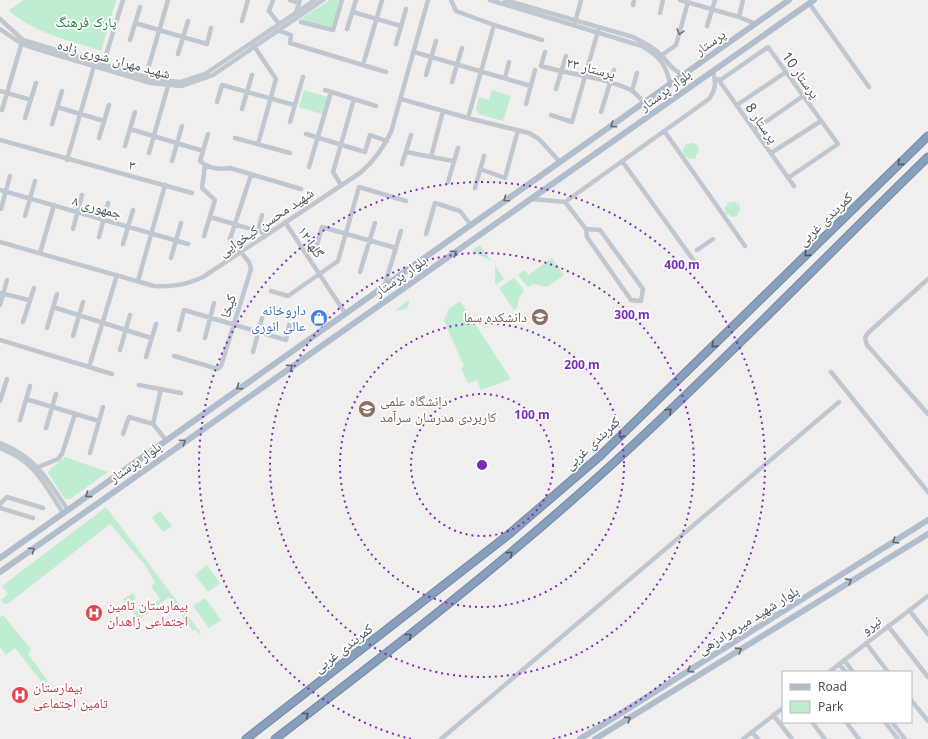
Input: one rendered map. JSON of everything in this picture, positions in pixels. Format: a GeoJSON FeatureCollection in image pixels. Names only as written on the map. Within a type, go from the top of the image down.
{"type":"FeatureCollection","features":[{"type":"Feature","properties":{"kind":"highway","name":"کمربندی غربی"},"geometry":{"type":"LineString","coordinates":[[246,739],[508,535],[600,456],[928,136]]}},
{"type":"Feature","properties":{"kind":"highway","name":"کمربندی غربی"},"geometry":{"type":"LineString","coordinates":[[275,739],[467,590],[568,504],[678,402],[928,157]]}},
{"type":"Feature","properties":{"kind":"main road","name":"پرستار"},"geometry":{"type":"LineString","coordinates":[[645,103],[789,0]]}},
{"type":"Feature","properties":{"kind":"main road","name":"بلوار پرستار"},"geometry":{"type":"LineString","coordinates":[[0,572],[812,2]]}},
{"type":"Feature","properties":{"kind":"main road","name":"بلوار پرستار"},"geometry":{"type":"LineString","coordinates":[[0,558],[559,161],[645,103]]}},
{"type":"Feature","properties":{"kind":"main road"},"geometry":{"type":"LineString","coordinates":[[324,327],[332,338]]}},
{"type":"Feature","properties":{"kind":"main road","name":"بلوار شهید میرمرادزهی"},"geometry":{"type":"LineString","coordinates":[[580,739],[928,520]]}},
{"type":"Feature","properties":{"kind":"main road","name":"بلوار شهید میرمرادزهی"},"geometry":{"type":"LineString","coordinates":[[595,739],[928,534]]}},
{"type":"Feature","properties":{"kind":"street"},"geometry":{"type":"LineString","coordinates":[[103,65],[123,0]]}},
{"type":"Feature","properties":{"kind":"street"},"geometry":{"type":"LineString","coordinates":[[145,79],[168,0]]}},
{"type":"Feature","properties":{"kind":"street"},"geometry":{"type":"LineString","coordinates":[[242,21],[248,0]]}},
{"type":"Feature","properties":{"kind":"street"},"geometry":{"type":"LineString","coordinates":[[273,0],[269,10],[279,24]]}},
{"type":"Feature","properties":{"kind":"street"},"geometry":{"type":"LineString","coordinates":[[290,0],[299,1],[296,13]]}},
{"type":"Feature","properties":{"kind":"street","name":"شهید مهران شوری زاده"},"geometry":{"type":"LineString","coordinates":[[0,29],[22,42],[94,66],[145,79],[181,82],[192,79],[211,70],[315,0]]}},
{"type":"Feature","properties":{"kind":"street","name":"شهید مهران شوری زاده"},"geometry":{"type":"LineString","coordinates":[[0,19],[22,42],[103,65],[168,86],[181,86],[194,83],[213,75],[323,0]]}},
{"type":"Feature","properties":{"kind":"street"},"geometry":{"type":"LineString","coordinates":[[301,22],[333,30],[342,0]]}},
{"type":"Feature","properties":{"kind":"street"},"geometry":{"type":"LineString","coordinates":[[347,29],[356,0]]}},
{"type":"Feature","properties":{"kind":"street"},"geometry":{"type":"LineString","coordinates":[[363,65],[382,0]]}},
{"type":"Feature","properties":{"kind":"street","name":"شهید محسن کیخوایی"},"geometry":{"type":"LineString","coordinates":[[0,242],[154,286],[170,287],[189,284],[241,252],[374,161],[387,141],[401,99],[428,0]]}},
{"type":"Feature","properties":{"kind":"street"},"geometry":{"type":"LineString","coordinates":[[451,0],[456,11],[542,40]]}},
{"type":"Feature","properties":{"kind":"street"},"geometry":{"type":"LineString","coordinates":[[490,0],[507,1],[575,22],[633,37],[653,47],[662,55],[672,69],[684,75]]}},
{"type":"Feature","properties":{"kind":"street"},"geometry":{"type":"LineString","coordinates":[[575,22],[581,0]]}},
{"type":"Feature","properties":{"kind":"street"},"geometry":{"type":"LineString","coordinates":[[660,12],[663,0]]}},
{"type":"Feature","properties":{"kind":"street"},"geometry":{"type":"LineString","coordinates":[[680,0],[739,17],[756,24]]}},
{"type":"Feature","properties":{"kind":"street"},"geometry":{"type":"LineString","coordinates":[[707,26],[714,0]]}},
{"type":"Feature","properties":{"kind":"street"},"geometry":{"type":"LineString","coordinates":[[739,17],[743,0]]}},
{"type":"Feature","properties":{"kind":"street"},"geometry":{"type":"LineString","coordinates":[[662,55],[676,45],[688,2]]}},
{"type":"Feature","properties":{"kind":"street"},"geometry":{"type":"LineString","coordinates":[[812,2],[869,87]]}},
{"type":"Feature","properties":{"kind":"street"},"geometry":{"type":"LineString","coordinates":[[130,40],[140,7]]}},
{"type":"Feature","properties":{"kind":"street"},"geometry":{"type":"LineString","coordinates":[[396,44],[406,9]]}},
{"type":"Feature","properties":{"kind":"street"},"geometry":{"type":"LineString","coordinates":[[352,12],[401,26]]}},
{"type":"Feature","properties":{"kind":"street"},"geometry":{"type":"LineString","coordinates":[[178,54],[188,21]]}},
{"type":"Feature","properties":{"kind":"street"},"geometry":{"type":"LineString","coordinates":[[575,22],[598,31],[632,41],[650,51],[668,72],[670,85]]}},
{"type":"Feature","properties":{"kind":"street"},"geometry":{"type":"LineString","coordinates":[[135,23],[207,44],[212,28]]}},
{"type":"Feature","properties":{"kind":"street"},"geometry":{"type":"LineString","coordinates":[[468,118],[494,25]]}},
{"type":"Feature","properties":{"kind":"street"},"geometry":{"type":"LineString","coordinates":[[277,30],[291,35],[290,43],[386,72]]}},
{"type":"Feature","properties":{"kind":"street"},"geometry":{"type":"LineString","coordinates":[[551,115],[572,122],[598,31]]}},
{"type":"Feature","properties":{"kind":"street"},"geometry":{"type":"LineString","coordinates":[[426,75],[436,41]]}},
{"type":"Feature","properties":{"kind":"street"},"geometry":{"type":"LineString","coordinates":[[2,110],[22,42]]}},
{"type":"Feature","properties":{"kind":"street"},"geometry":{"type":"LineString","coordinates":[[254,46],[276,79],[258,144]]}},
{"type":"Feature","properties":{"kind":"street","name":"پرستار 10"},"geometry":{"type":"LineString","coordinates":[[720,81],[768,47],[838,144],[788,178]]}},
{"type":"Feature","properties":{"kind":"street"},"geometry":{"type":"LineString","coordinates":[[452,82],[462,48]]}},
{"type":"Feature","properties":{"kind":"street"},"geometry":{"type":"LineString","coordinates":[[414,52],[531,86]]}},
{"type":"Feature","properties":{"kind":"street","name":"پرستار ۲۳"},"geometry":{"type":"LineString","coordinates":[[545,52],[541,66],[610,83],[632,91],[645,103]]}},
{"type":"Feature","properties":{"kind":"street"},"geometry":{"type":"LineString","coordinates":[[556,89],[566,56]]}},
{"type":"Feature","properties":{"kind":"street"},"geometry":{"type":"LineString","coordinates":[[505,78],[509,62]]}},
{"type":"Feature","properties":{"kind":"street"},"geometry":{"type":"LineString","coordinates":[[67,160],[94,66]]}},
{"type":"Feature","properties":{"kind":"street"},"geometry":{"type":"LineString","coordinates":[[526,104],[535,70]]}},
{"type":"Feature","properties":{"kind":"street"},"geometry":{"type":"LineString","coordinates":[[601,112],[614,70]]}},
{"type":"Feature","properties":{"kind":"street"},"geometry":{"type":"LineString","coordinates":[[532,199],[565,202],[665,132],[709,99],[715,90],[713,71]]}},
{"type":"Feature","properties":{"kind":"street","name":"پرستار 8"},"geometry":{"type":"LineString","coordinates":[[713,71],[794,186]]}},
{"type":"Feature","properties":{"kind":"street"},"geometry":{"type":"LineString","coordinates":[[737,105],[786,72]]}},
{"type":"Feature","properties":{"kind":"street"},"geometry":{"type":"LineString","coordinates":[[632,91],[638,73]]}},
{"type":"Feature","properties":{"kind":"street"},"geometry":{"type":"LineString","coordinates":[[242,109],[252,75]]}},
{"type":"Feature","properties":{"kind":"street"},"geometry":{"type":"LineString","coordinates":[[290,122],[303,77]]}},
{"type":"Feature","properties":{"kind":"street"},"geometry":{"type":"LineString","coordinates":[[25,118],[36,83]]}},
{"type":"Feature","properties":{"kind":"street"},"geometry":{"type":"LineString","coordinates":[[217,102],[222,85],[294,105]]}},
{"type":"Feature","properties":{"kind":"street"},"geometry":{"type":"LineString","coordinates":[[149,153],[168,86]]}},
{"type":"Feature","properties":{"kind":"street"},"geometry":{"type":"LineString","coordinates":[[325,90],[376,106]]}},
{"type":"Feature","properties":{"kind":"street"},"geometry":{"type":"LineString","coordinates":[[0,91],[31,100]]}},
{"type":"Feature","properties":{"kind":"street"},"geometry":{"type":"LineString","coordinates":[[52,124],[62,91]]}},
{"type":"Feature","properties":{"kind":"street"},"geometry":{"type":"LineString","coordinates":[[309,167],[331,92]]}},
{"type":"Feature","properties":{"kind":"street"},"geometry":{"type":"LineString","coordinates":[[754,130],[803,96]]}},
{"type":"Feature","properties":{"kind":"street"},"geometry":{"type":"LineString","coordinates":[[341,185],[333,172],[354,99]]}},
{"type":"Feature","properties":{"kind":"street"},"geometry":{"type":"LineString","coordinates":[[401,99],[529,133],[539,139],[559,161]]}},
{"type":"Feature","properties":{"kind":"street"},"geometry":{"type":"LineString","coordinates":[[99,138],[109,105]]}},
{"type":"Feature","properties":{"kind":"street"},"geometry":{"type":"LineString","coordinates":[[57,108],[104,121]]}},
{"type":"Feature","properties":{"kind":"street"},"geometry":{"type":"LineString","coordinates":[[431,157],[443,111]]}},
{"type":"Feature","properties":{"kind":"street"},"geometry":{"type":"LineString","coordinates":[[125,146],[135,112]]}},
{"type":"Feature","properties":{"kind":"street"},"geometry":{"type":"LineString","coordinates":[[771,153],[821,121]]}},
{"type":"Feature","properties":{"kind":"street"},"geometry":{"type":"LineString","coordinates":[[172,161],[182,126]]}},
{"type":"Feature","properties":{"kind":"street"},"geometry":{"type":"LineString","coordinates":[[130,129],[203,150]]}},
{"type":"Feature","properties":{"kind":"street"},"geometry":{"type":"LineString","coordinates":[[480,169],[505,178],[518,130]]}},
{"type":"Feature","properties":{"kind":"street"},"geometry":{"type":"LineString","coordinates":[[665,132],[745,246]]}},
{"type":"Feature","properties":{"kind":"street"},"geometry":{"type":"LineString","coordinates":[[208,134],[200,161],[205,166],[220,170],[230,168],[301,189]]}},
{"type":"Feature","properties":{"kind":"street"},"geometry":{"type":"LineString","coordinates":[[306,134],[365,152],[370,135],[387,141]]}},
{"type":"Feature","properties":{"kind":"street"},"geometry":{"type":"LineString","coordinates":[[402,164],[411,135]]}},
{"type":"Feature","properties":{"kind":"street"},"geometry":{"type":"LineString","coordinates":[[235,138],[290,153]]}},
{"type":"Feature","properties":{"kind":"street","name":"۳"},"geometry":{"type":"LineString","coordinates":[[0,140],[67,160],[192,193]]}},
{"type":"Feature","properties":{"kind":"street"},"geometry":{"type":"LineString","coordinates":[[448,182],[458,148]]}},
{"type":"Feature","properties":{"kind":"street"},"geometry":{"type":"LineString","coordinates":[[406,152],[454,162]]}},
{"type":"Feature","properties":{"kind":"street"},"geometry":{"type":"LineString","coordinates":[[475,188],[484,156]]}},
{"type":"Feature","properties":{"kind":"street"},"geometry":{"type":"LineString","coordinates":[[622,161],[694,261]]}},
{"type":"Feature","properties":{"kind":"street"},"geometry":{"type":"LineString","coordinates":[[204,236],[215,200],[202,188],[205,166]]}},
{"type":"Feature","properties":{"kind":"street"},"geometry":{"type":"LineString","coordinates":[[234,224],[251,175]]}},
{"type":"Feature","properties":{"kind":"street"},"geometry":{"type":"LineString","coordinates":[[1,209],[10,176]]}},
{"type":"Feature","properties":{"kind":"street"},"geometry":{"type":"LineString","coordinates":[[25,216],[35,182]]}},
{"type":"Feature","properties":{"kind":"street"},"geometry":{"type":"LineString","coordinates":[[138,281],[165,185]]}},
{"type":"Feature","properties":{"kind":"street"},"geometry":{"type":"LineString","coordinates":[[271,291],[288,296],[338,261],[359,187],[406,201]]}},
{"type":"Feature","properties":{"kind":"street","name":"جمهوری ۸"},"geometry":{"type":"LineString","coordinates":[[0,190],[188,244]]}},
{"type":"Feature","properties":{"kind":"street"},"geometry":{"type":"LineString","coordinates":[[73,230],[82,195]]}},
{"type":"Feature","properties":{"kind":"street"},"geometry":{"type":"LineString","coordinates":[[565,202],[586,229],[587,237],[631,300],[641,301],[643,289],[600,230],[586,229]]}},
{"type":"Feature","properties":{"kind":"street"},"geometry":{"type":"LineString","coordinates":[[99,237],[108,203]]}},
{"type":"Feature","properties":{"kind":"street"},"geometry":{"type":"LineString","coordinates":[[426,234],[435,203],[460,211],[470,224]]}},
{"type":"Feature","properties":{"kind":"street"},"geometry":{"type":"LineString","coordinates":[[40,253],[54,205]]}},
{"type":"Feature","properties":{"kind":"street"},"geometry":{"type":"LineString","coordinates":[[123,244],[133,210]]}},
{"type":"Feature","properties":{"kind":"street"},"geometry":{"type":"LineString","coordinates":[[258,231],[262,215]]}},
{"type":"Feature","properties":{"kind":"street"},"geometry":{"type":"LineString","coordinates":[[210,217],[268,234]]}},
{"type":"Feature","properties":{"kind":"street","name":"گلها ۱۲"},"geometry":{"type":"LineString","coordinates":[[284,222],[345,313]]}},
{"type":"Feature","properties":{"kind":"street"},"geometry":{"type":"LineString","coordinates":[[171,258],[181,223]]}},
{"type":"Feature","properties":{"kind":"street","name":"کیخا"},"geometry":{"type":"LineString","coordinates":[[174,356],[218,369],[220,368],[251,269],[241,252],[230,239],[234,224]]}},
{"type":"Feature","properties":{"kind":"street"},"geometry":{"type":"LineString","coordinates":[[360,272],[375,224]]}},
{"type":"Feature","properties":{"kind":"street"},"geometry":{"type":"LineString","coordinates":[[317,244],[322,227],[396,248]]}},
{"type":"Feature","properties":{"kind":"street"},"geometry":{"type":"LineString","coordinates":[[385,284],[401,231]]}},
{"type":"Feature","properties":{"kind":"street"},"geometry":{"type":"LineString","coordinates":[[697,250],[712,239]]}},
{"type":"Feature","properties":{"kind":"street"},"geometry":{"type":"LineString","coordinates":[[89,367],[117,275]]}},
{"type":"Feature","properties":{"kind":"street"},"geometry":{"type":"LineString","coordinates":[[928,279],[868,333],[865,338],[867,345],[928,414]]}},
{"type":"Feature","properties":{"kind":"street"},"geometry":{"type":"LineString","coordinates":[[0,305],[2,293],[7,280]]}},
{"type":"Feature","properties":{"kind":"street"},"geometry":{"type":"LineString","coordinates":[[23,322],[34,288]]}},
{"type":"Feature","properties":{"kind":"street"},"geometry":{"type":"LineString","coordinates":[[2,293],[29,300]]}},
{"type":"Feature","properties":{"kind":"street"},"geometry":{"type":"LineString","coordinates":[[47,328],[57,294]]}},
{"type":"Feature","properties":{"kind":"street"},"geometry":{"type":"LineString","coordinates":[[73,336],[83,302]]}},
{"type":"Feature","properties":{"kind":"street"},"geometry":{"type":"LineString","coordinates":[[205,338],[214,303]]}},
{"type":"Feature","properties":{"kind":"street"},"geometry":{"type":"LineString","coordinates":[[53,307],[151,338]]}},
{"type":"Feature","properties":{"kind":"street"},"geometry":{"type":"LineString","coordinates":[[179,330],[184,310],[234,323],[286,340],[289,325]]}},
{"type":"Feature","properties":{"kind":"street"},"geometry":{"type":"LineString","coordinates":[[120,350],[130,315]]}},
{"type":"Feature","properties":{"kind":"street"},"geometry":{"type":"LineString","coordinates":[[253,352],[262,318]]}},
{"type":"Feature","properties":{"kind":"street"},"geometry":{"type":"LineString","coordinates":[[146,357],[156,324]]}},
{"type":"Feature","properties":{"kind":"street"},"geometry":{"type":"LineString","coordinates":[[0,340],[112,374]]}},
{"type":"Feature","properties":{"kind":"street"},"geometry":{"type":"LineString","coordinates":[[831,372],[928,492]]}},
{"type":"Feature","properties":{"kind":"street"},"geometry":{"type":"LineString","coordinates":[[0,401],[1,392],[7,379]]}},
{"type":"Feature","properties":{"kind":"street"},"geometry":{"type":"LineString","coordinates":[[139,385],[181,392]]}},
{"type":"Feature","properties":{"kind":"street"},"geometry":{"type":"LineString","coordinates":[[20,420],[30,386]]}},
{"type":"Feature","properties":{"kind":"street"},"geometry":{"type":"LineString","coordinates":[[153,424],[161,389]]}},
{"type":"Feature","properties":{"kind":"street"},"geometry":{"type":"LineString","coordinates":[[46,428],[56,394]]}},
{"type":"Feature","properties":{"kind":"street"},"geometry":{"type":"LineString","coordinates":[[26,400],[99,421]]}},
{"type":"Feature","properties":{"kind":"street"},"geometry":{"type":"LineString","coordinates":[[442,739],[839,402]]}},
{"type":"Feature","properties":{"kind":"street"},"geometry":{"type":"LineString","coordinates":[[90,453],[103,407]]}},
{"type":"Feature","properties":{"kind":"street"},"geometry":{"type":"LineString","coordinates":[[38,467],[58,459],[62,454],[75,414]]}},
{"type":"Feature","properties":{"kind":"street"},"geometry":{"type":"LineString","coordinates":[[123,434],[129,417],[153,424],[166,440]]}},
{"type":"Feature","properties":{"kind":"street"},"geometry":{"type":"LineString","coordinates":[[0,442],[21,452],[38,467],[66,512]]}},
{"type":"Feature","properties":{"kind":"street"},"geometry":{"type":"LineString","coordinates":[[0,448],[19,456],[38,467]]}},
{"type":"Feature","properties":{"kind":"street"},"geometry":{"type":"LineString","coordinates":[[0,504],[7,498],[43,508]]}},
{"type":"Feature","properties":{"kind":"street"},"geometry":{"type":"LineString","coordinates":[[0,508],[33,518]]}},
{"type":"Feature","properties":{"kind":"street","name":"نیرو"},"geometry":{"type":"LineString","coordinates":[[830,671],[928,596]]}},
{"type":"Feature","properties":{"kind":"street"},"geometry":{"type":"LineString","coordinates":[[909,610],[928,634]]}},
{"type":"Feature","properties":{"kind":"street"},"geometry":{"type":"LineString","coordinates":[[888,626],[928,677]]}},
{"type":"Feature","properties":{"kind":"street"},"geometry":{"type":"LineString","coordinates":[[866,644],[887,671]]}},
{"type":"Feature","properties":{"kind":"street"},"geometry":{"type":"LineString","coordinates":[[844,660],[852,671]]}},
{"type":"Feature","properties":{"kind":"street"},"geometry":{"type":"LineString","coordinates":[[839,664],[845,671]]}},
{"type":"Feature","properties":{"kind":"street"},"geometry":{"type":"LineString","coordinates":[[912,701],[928,721]]}},
{"type":"Feature","properties":{"kind":"street"},"geometry":{"type":"LineString","coordinates":[[743,739],[782,709]]}},
{"type":"Feature","properties":{"kind":"street"},"geometry":{"type":"LineString","coordinates":[[773,715],[792,739]]}},
{"type":"Feature","properties":{"kind":"street"},"geometry":{"type":"LineString","coordinates":[[813,723],[825,739]]}},
{"type":"Feature","properties":{"kind":"street"},"geometry":{"type":"LineString","coordinates":[[847,723],[859,739]]}},
{"type":"Feature","properties":{"kind":"street"},"geometry":{"type":"LineString","coordinates":[[886,723],[898,739]]}},
{"type":"Feature","properties":{"kind":"street"},"geometry":{"type":"LineString","coordinates":[[893,723],[905,739]]}},
{"type":"Feature","properties":{"kind":"street"},"geometry":{"type":"LineString","coordinates":[[752,732],[758,739]]}},
{"type":"Feature","properties":{"kind":"green space","name":"پارک فرهنگ"},"geometry":{"type":"Polygon","coordinates":[[[24,0],[116,0],[101,51],[52,35],[29,25],[18,18],[9,10],[24,0]]]}},
{"type":"Feature","properties":{"kind":"green space"},"geometry":{"type":"Polygon","coordinates":[[[330,0],[340,0],[331,28],[300,19],[330,0]]]}},
{"type":"Feature","properties":{"kind":"green space"},"geometry":{"type":"Polygon","coordinates":[[[304,90],[328,97],[322,114],[299,107],[304,90]]]}},
{"type":"Feature","properties":{"kind":"green space"},"geometry":{"type":"Polygon","coordinates":[[[492,90],[511,96],[503,121],[479,114],[476,109],[479,97],[489,100],[492,90]]]}},
{"type":"Feature","properties":{"kind":"green space"},"geometry":{"type":"Polygon","coordinates":[[[693,143],[698,146],[699,152],[696,155],[696,158],[690,159],[684,156],[683,150],[686,144],[693,143]]]}},
{"type":"Feature","properties":{"kind":"green space"},"geometry":{"type":"Polygon","coordinates":[[[734,201],[737,204],[740,203],[739,206],[741,210],[738,212],[738,216],[731,217],[729,214],[725,214],[726,211],[724,208],[727,205],[727,202],[731,203],[734,201]]]}},
{"type":"Feature","properties":{"kind":"green space"},"geometry":{"type":"Polygon","coordinates":[[[480,245],[491,261],[472,251],[480,245]]]}},
{"type":"Feature","properties":{"kind":"green space"},"geometry":{"type":"Polygon","coordinates":[[[552,258],[564,275],[547,287],[533,284],[528,287],[518,275],[525,270],[528,275],[552,258]]]}},
{"type":"Feature","properties":{"kind":"green space"},"geometry":{"type":"Polygon","coordinates":[[[495,265],[504,279],[495,285],[495,265]]]}},
{"type":"Feature","properties":{"kind":"green space"},"geometry":{"type":"Polygon","coordinates":[[[514,278],[524,290],[519,298],[517,308],[514,310],[499,288],[514,278]]]}},
{"type":"Feature","properties":{"kind":"green space"},"geometry":{"type":"Polygon","coordinates":[[[410,299],[407,309],[394,311],[410,299]]]}},
{"type":"Feature","properties":{"kind":"green space"},"geometry":{"type":"Polygon","coordinates":[[[460,301],[511,379],[481,390],[477,380],[468,383],[461,368],[464,366],[444,321],[449,309],[460,301]]]}},
{"type":"Feature","properties":{"kind":"green space"},"geometry":{"type":"Polygon","coordinates":[[[65,457],[108,472],[70,499],[65,499],[48,473],[50,469],[65,457]]]}},
{"type":"Feature","properties":{"kind":"green space"},"geometry":{"type":"Polygon","coordinates":[[[106,507],[201,633],[200,634],[196,630],[193,631],[169,597],[138,620],[123,599],[133,593],[136,598],[132,602],[140,614],[160,599],[151,586],[155,583],[145,565],[110,524],[9,603],[4,604],[1,600],[8,594],[2,586],[106,507]]]}},
{"type":"Feature","properties":{"kind":"green space"},"geometry":{"type":"Polygon","coordinates":[[[160,511],[172,526],[163,532],[152,518],[160,511]]]}},
{"type":"Feature","properties":{"kind":"green space"},"geometry":{"type":"Polygon","coordinates":[[[207,565],[220,583],[208,592],[195,575],[207,565]]]}},
{"type":"Feature","properties":{"kind":"green space"},"geometry":{"type":"Polygon","coordinates":[[[205,598],[221,620],[209,628],[193,606],[205,598]]]}},
{"type":"Feature","properties":{"kind":"green space"},"geometry":{"type":"Polygon","coordinates":[[[3,615],[31,649],[28,654],[48,681],[44,685],[15,648],[6,655],[0,647],[0,617],[3,615]]]}},
{"type":"Feature","properties":{"kind":"place","name":"دانشکده سما"},"geometry":{"type":"Point","coordinates":[540,317]}},
{"type":"Feature","properties":{"kind":"place","name":"داروخانه عالی انوری"},"geometry":{"type":"Point","coordinates":[319,318]}},
{"type":"Feature","properties":{"kind":"place","name":"دانشگاه علمی کاربردی مدرسان سرآمد"},"geometry":{"type":"Point","coordinates":[367,409]}},
{"type":"Feature","properties":{"kind":"place","name":"بیمارستان تامین اجتماعی زاهدان"},"geometry":{"type":"Point","coordinates":[94,613]}},
{"type":"Feature","properties":{"kind":"place","name":"بیمارستان تامین اجتماعی"},"geometry":{"type":"Point","coordinates":[20,695]}}]}
